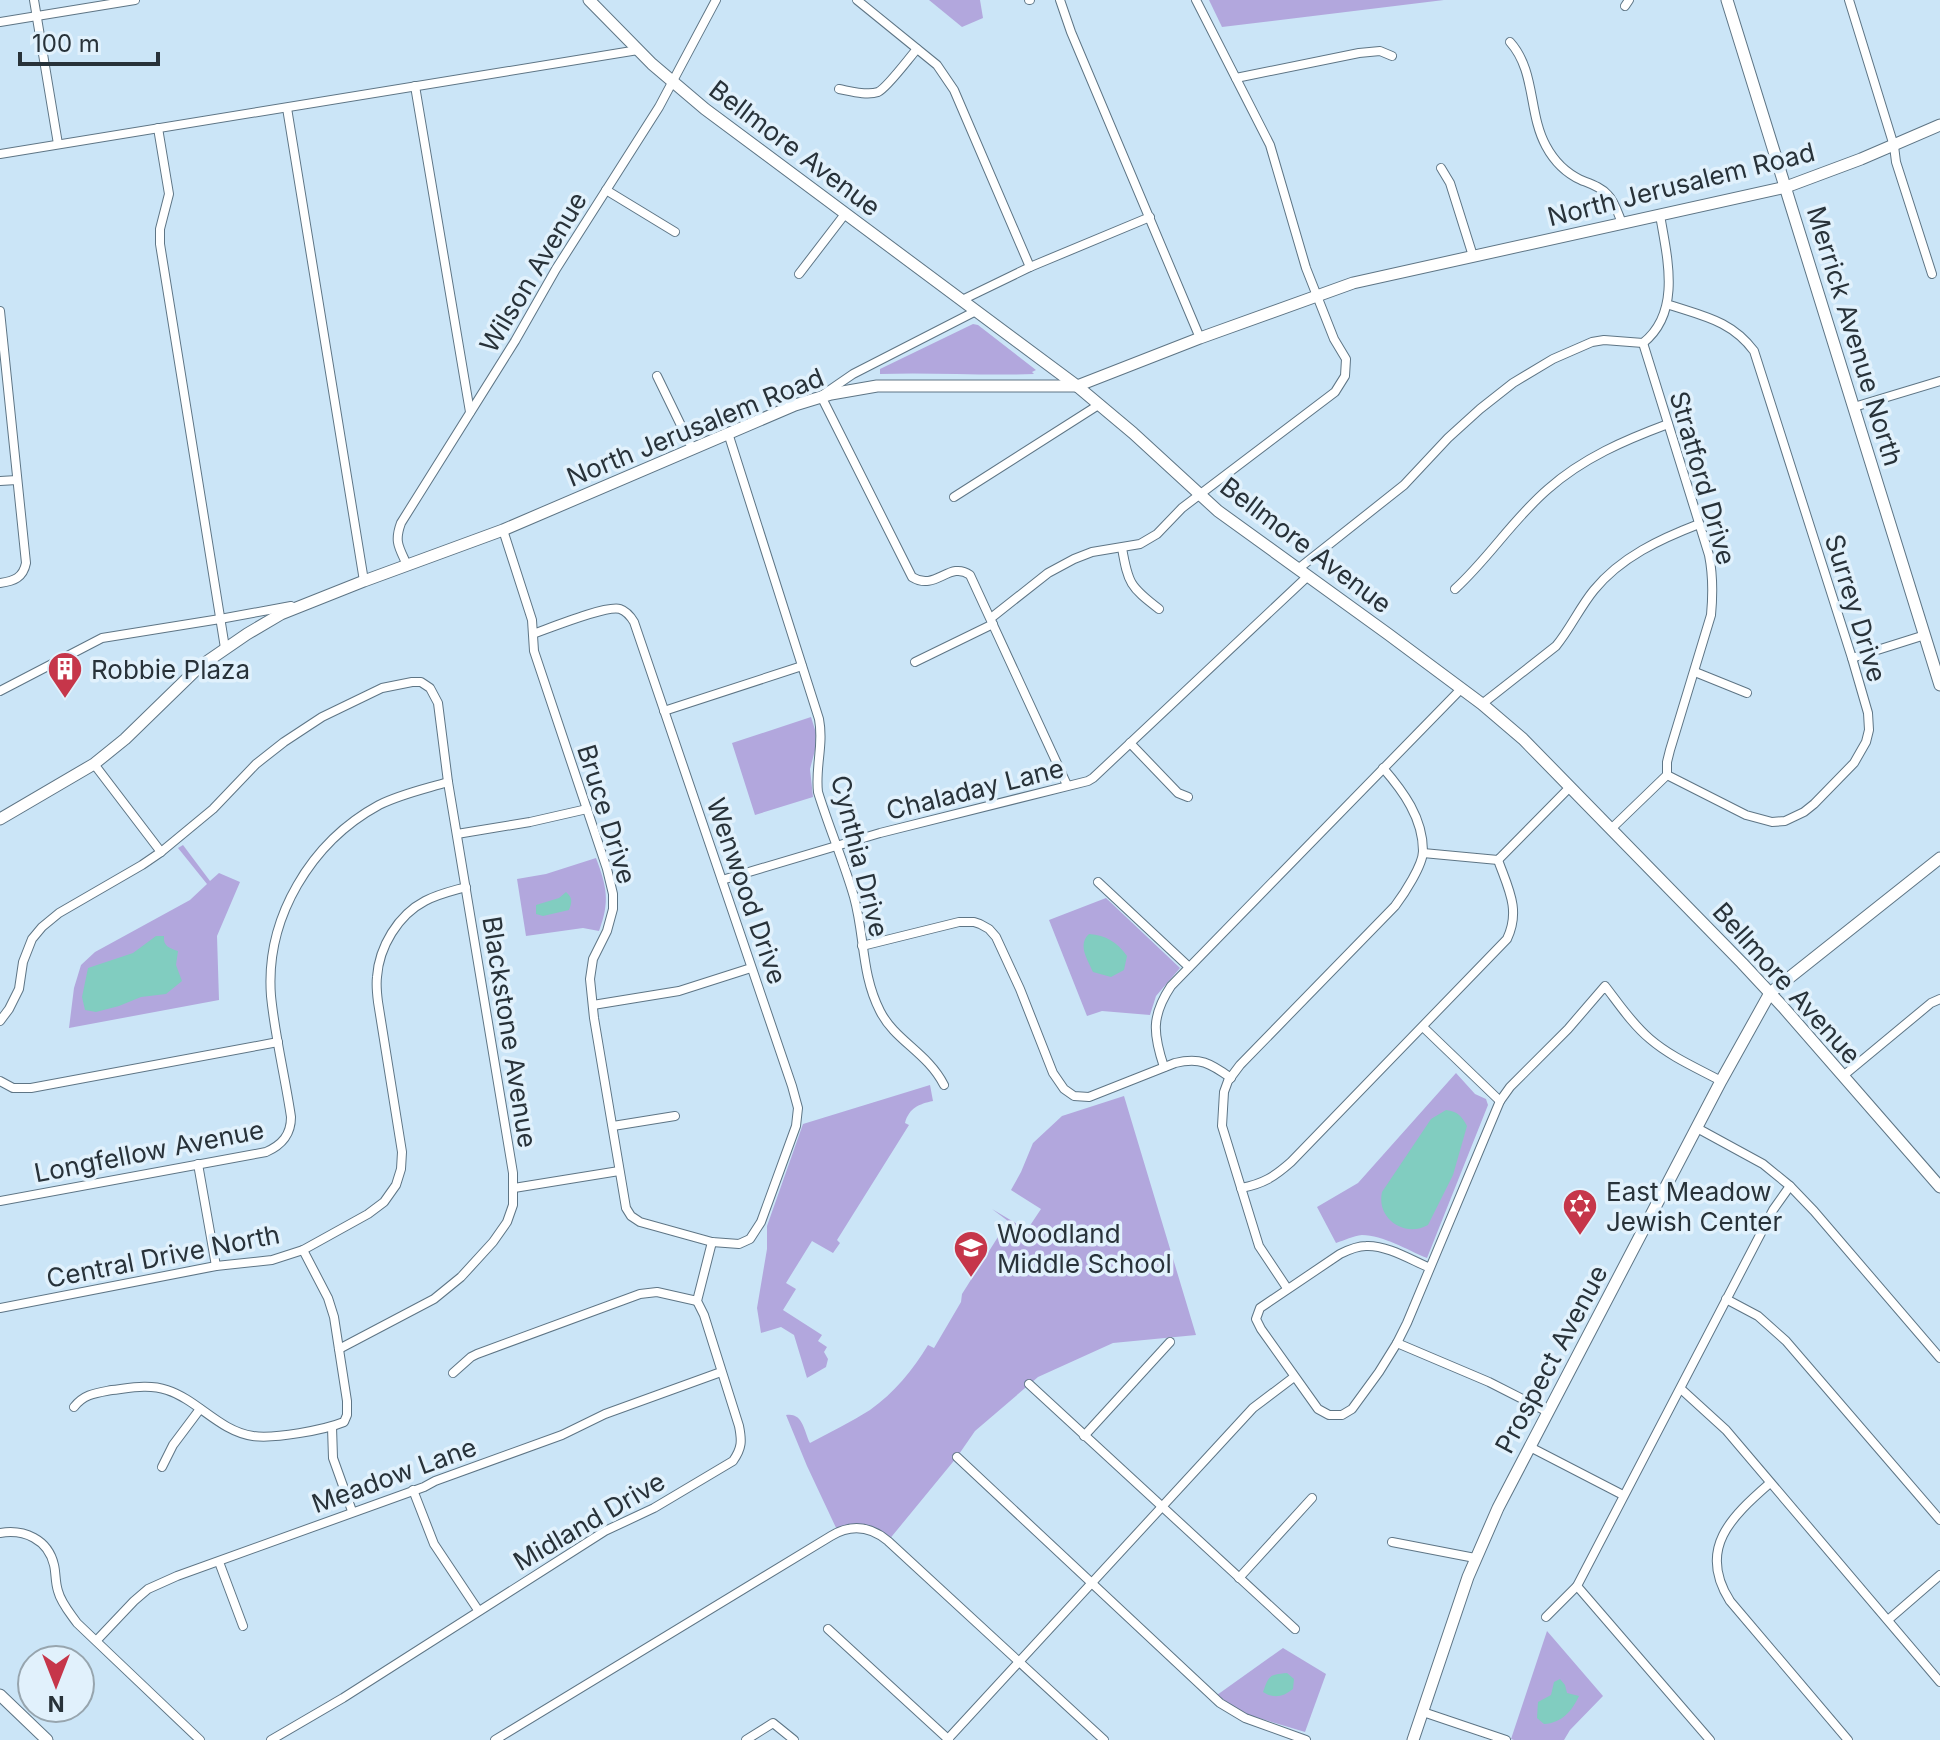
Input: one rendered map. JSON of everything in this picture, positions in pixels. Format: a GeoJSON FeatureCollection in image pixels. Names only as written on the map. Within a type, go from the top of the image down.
{"type":"FeatureCollection","features":[{"type":"Feature","properties":{"kind":"main road","name":"Bellmore Avenue"},"geometry":{"type":"LineString","coordinates":[[589,0],[638,50],[705,109],[1077,386],[1218,511],[1482,704],[1523,739],[1770,993],[1939,1184]]}},
{"type":"Feature","properties":{"kind":"main road","name":"Merrick Avenue North"},"geometry":{"type":"LineString","coordinates":[[1727,0],[1940,685]]}},
{"type":"Feature","properties":{"kind":"main road","name":"North Jerusalem Road"},"geometry":{"type":"LineString","coordinates":[[0,819],[94,764],[125,739],[199,667],[270,620],[307,603],[503,530],[795,405],[821,396],[898,385],[1077,386],[1353,283],[1786,187],[1940,125]]}},
{"type":"Feature","properties":{"kind":"main road","name":"Prospect Avenue"},"geometry":{"type":"LineString","coordinates":[[1413,1740],[1475,1558],[1548,1412],[1770,993],[1940,858]]}},
{"type":"Feature","properties":{"kind":"main road"},"geometry":{"type":"LineString","coordinates":[[0,1695],[47,1740]]}},
{"type":"Feature","properties":{"kind":"street"},"geometry":{"type":"LineString","coordinates":[[34,0],[58,144]]}},
{"type":"Feature","properties":{"kind":"street"},"geometry":{"type":"LineString","coordinates":[[0,22],[135,0]]}},
{"type":"Feature","properties":{"kind":"street","name":"Wilson Avenue"},"geometry":{"type":"LineString","coordinates":[[407,565],[396,535],[401,523],[659,107],[716,0]]}},
{"type":"Feature","properties":{"kind":"street"},"geometry":{"type":"LineString","coordinates":[[857,0],[937,65],[954,90],[1030,267]]}},
{"type":"Feature","properties":{"kind":"street"},"geometry":{"type":"LineString","coordinates":[[1060,0],[1200,338]]}},
{"type":"Feature","properties":{"kind":"street"},"geometry":{"type":"LineString","coordinates":[[915,662],[992,621],[1048,573],[1074,559],[1092,552],[1140,544],[1157,534],[1182,508],[1335,392],[1345,376],[1346,359],[1334,339],[1306,268],[1270,145],[1196,0]]}},
{"type":"Feature","properties":{"kind":"street"},"geometry":{"type":"LineString","coordinates":[[1849,0],[1932,274]]}},
{"type":"Feature","properties":{"kind":"street"},"geometry":{"type":"LineString","coordinates":[[1510,42],[1518,50],[1527,74],[1545,144],[1564,170],[1609,196],[1622,223]]}},
{"type":"Feature","properties":{"kind":"street"},"geometry":{"type":"LineString","coordinates":[[839,89],[877,92],[917,49]]}},
{"type":"Feature","properties":{"kind":"street"},"geometry":{"type":"LineString","coordinates":[[0,154],[638,50]]}},
{"type":"Feature","properties":{"kind":"street"},"geometry":{"type":"LineString","coordinates":[[1236,78],[1359,53],[1380,51],[1392,56]]}},
{"type":"Feature","properties":{"kind":"street"},"geometry":{"type":"LineString","coordinates":[[415,86],[470,413]]}},
{"type":"Feature","properties":{"kind":"street"},"geometry":{"type":"LineString","coordinates":[[287,108],[364,581]]}},
{"type":"Feature","properties":{"kind":"street"},"geometry":{"type":"LineString","coordinates":[[158,128],[169,194],[160,229],[160,244],[225,648]]}},
{"type":"Feature","properties":{"kind":"street"},"geometry":{"type":"LineString","coordinates":[[1441,168],[1450,183],[1473,256]]}},
{"type":"Feature","properties":{"kind":"street"},"geometry":{"type":"LineString","coordinates":[[606,190],[675,232]]}},
{"type":"Feature","properties":{"kind":"street"},"geometry":{"type":"LineString","coordinates":[[799,274],[845,214]]}},
{"type":"Feature","properties":{"kind":"street"},"geometry":{"type":"LineString","coordinates":[[1643,343],[1657,328],[1667,304],[1670,270],[1660,215]]}},
{"type":"Feature","properties":{"kind":"street"},"geometry":{"type":"LineString","coordinates":[[962,300],[1030,267],[1150,217]]}},
{"type":"Feature","properties":{"kind":"street","name":"Surrey Drive"},"geometry":{"type":"LineString","coordinates":[[1667,304],[1732,327],[1754,351],[1852,658],[1868,713],[1869,730],[1854,763],[1814,804],[1785,821],[1758,820],[1667,775]]}},
{"type":"Feature","properties":{"kind":"street"},"geometry":{"type":"LineString","coordinates":[[0,311],[3,378],[25,552],[24,572],[18,579],[0,583]]}},
{"type":"Feature","properties":{"kind":"street"},"geometry":{"type":"LineString","coordinates":[[976,311],[853,374],[821,396],[912,577],[920,582],[930,582],[955,570],[970,575],[1067,785]]}},
{"type":"Feature","properties":{"kind":"street","name":"Chaladay Lane"},"geometry":{"type":"LineString","coordinates":[[722,880],[813,852],[1093,778],[1303,573],[1404,485],[1469,418],[1513,383],[1553,359],[1592,342],[1643,343]]}},
{"type":"Feature","properties":{"kind":"street","name":"Stratford Drive"},"geometry":{"type":"LineString","coordinates":[[1643,343],[1712,568],[1711,615],[1670,750],[1667,775]]}},
{"type":"Feature","properties":{"kind":"street"},"geometry":{"type":"LineString","coordinates":[[657,376],[692,448]]}},
{"type":"Feature","properties":{"kind":"street"},"geometry":{"type":"LineString","coordinates":[[1854,407],[1940,381]]}},
{"type":"Feature","properties":{"kind":"street"},"geometry":{"type":"LineString","coordinates":[[954,497],[1100,404]]}},
{"type":"Feature","properties":{"kind":"street"},"geometry":{"type":"LineString","coordinates":[[1455,589],[1548,489],[1604,451],[1631,437],[1668,424]]}},
{"type":"Feature","properties":{"kind":"street","name":"Cynthia Drive"},"geometry":{"type":"LineString","coordinates":[[728,433],[821,729],[818,792],[855,899],[867,977],[881,1014],[896,1034],[932,1066],[944,1085]]}},
{"type":"Feature","properties":{"kind":"street"},"geometry":{"type":"LineString","coordinates":[[0,481],[17,480]]}},
{"type":"Feature","properties":{"kind":"street"},"geometry":{"type":"LineString","coordinates":[[1482,704],[1556,646],[1593,591],[1610,573],[1647,547],[1699,524]]}},
{"type":"Feature","properties":{"kind":"street","name":"Bruce Drive"},"geometry":{"type":"LineString","coordinates":[[503,530],[532,620],[534,651],[613,894],[611,919],[593,959],[590,979],[626,1208],[640,1222],[712,1242]]}},
{"type":"Feature","properties":{"kind":"street"},"geometry":{"type":"LineString","coordinates":[[1122,548],[1127,575],[1133,586],[1159,609]]}},
{"type":"Feature","properties":{"kind":"street"},"geometry":{"type":"LineString","coordinates":[[0,691],[102,638],[307,603]]}},
{"type":"Feature","properties":{"kind":"street","name":"Wenwood Drive"},"geometry":{"type":"LineString","coordinates":[[533,634],[608,608],[621,609],[634,622],[792,1086],[798,1108],[796,1126],[756,1232],[739,1244],[712,1242]]}},
{"type":"Feature","properties":{"kind":"street"},"geometry":{"type":"LineString","coordinates":[[1852,658],[1925,635]]}},
{"type":"Feature","properties":{"kind":"street"},"geometry":{"type":"LineString","coordinates":[[664,711],[802,666]]}},
{"type":"Feature","properties":{"kind":"street"},"geometry":{"type":"LineString","coordinates":[[1695,672],[1747,693]]}},
{"type":"Feature","properties":{"kind":"street","name":"Blackstone Avenue"},"geometry":{"type":"LineString","coordinates":[[0,1021],[19,989],[27,949],[42,927],[59,913],[161,852],[194,827],[256,764],[322,717],[382,688],[412,682],[421,682],[430,688],[438,703],[514,1188],[513,1205],[503,1230],[452,1286],[420,1307],[339,1349]]}},
{"type":"Feature","properties":{"kind":"street"},"geometry":{"type":"LineString","coordinates":[[1164,1067],[1155,1036],[1157,1013],[1171,986],[1461,689]]}},
{"type":"Feature","properties":{"kind":"street"},"geometry":{"type":"LineString","coordinates":[[1130,743],[1178,793],[1188,797]]}},
{"type":"Feature","properties":{"kind":"street"},"geometry":{"type":"LineString","coordinates":[[94,764],[161,852]]}},
{"type":"Feature","properties":{"kind":"street"},"geometry":{"type":"LineString","coordinates":[[1287,1288],[1259,1246],[1222,1126],[1224,1092],[1247,1057],[1395,906],[1410,883],[1423,853],[1413,809],[1383,768]]}},
{"type":"Feature","properties":{"kind":"street"},"geometry":{"type":"LineString","coordinates":[[1611,829],[1667,775]]}},
{"type":"Feature","properties":{"kind":"street","name":"Longfellow Avenue"},"geometry":{"type":"LineString","coordinates":[[0,1201],[266,1152],[284,1141],[291,1117],[271,995],[271,973],[285,911],[308,868],[334,837],[367,812],[399,796],[448,782]]}},
{"type":"Feature","properties":{"kind":"street"},"geometry":{"type":"LineString","coordinates":[[1498,860],[1570,787]]}},
{"type":"Feature","properties":{"kind":"street"},"geometry":{"type":"LineString","coordinates":[[457,834],[587,809]]}},
{"type":"Feature","properties":{"kind":"street"},"geometry":{"type":"LineString","coordinates":[[1423,853],[1498,860]]}},
{"type":"Feature","properties":{"kind":"street"},"geometry":{"type":"LineString","coordinates":[[1241,1188],[1274,1177],[1291,1162],[1507,939],[1514,922],[1514,907],[1498,860]]}},
{"type":"Feature","properties":{"kind":"street"},"geometry":{"type":"LineString","coordinates":[[1098,882],[1189,967]]}},
{"type":"Feature","properties":{"kind":"street","name":"Central Drive North"},"geometry":{"type":"LineString","coordinates":[[0,1308],[216,1266],[272,1260],[303,1250],[384,1202],[396,1185],[402,1152],[378,1002],[376,979],[379,964],[388,939],[407,914],[426,900],[466,887]]}},
{"type":"Feature","properties":{"kind":"street"},"geometry":{"type":"LineString","coordinates":[[862,946],[959,922],[974,922],[989,929],[996,937],[1020,989],[1053,1073],[1064,1089],[1074,1096],[1089,1097],[1186,1060],[1207,1062],[1231,1078]]}},
{"type":"Feature","properties":{"kind":"street"},"geometry":{"type":"LineString","coordinates":[[593,1005],[679,991],[751,968]]}},
{"type":"Feature","properties":{"kind":"street"},"geometry":{"type":"LineString","coordinates":[[1430,1268],[1386,1250],[1364,1246],[1340,1254],[1287,1288],[1260,1308],[1256,1319],[1318,1409],[1329,1415],[1346,1414],[1352,1409],[1397,1343],[1430,1268],[1500,1101],[1605,986],[1649,1038],[1672,1055],[1721,1081]]}},
{"type":"Feature","properties":{"kind":"street"},"geometry":{"type":"LineString","coordinates":[[1843,1076],[1931,1003],[1940,999]]}},
{"type":"Feature","properties":{"kind":"street"},"geometry":{"type":"LineString","coordinates":[[1423,1027],[1500,1101]]}},
{"type":"Feature","properties":{"kind":"street"},"geometry":{"type":"LineString","coordinates":[[0,1081],[13,1088],[31,1088],[278,1042]]}},
{"type":"Feature","properties":{"kind":"street"},"geometry":{"type":"LineString","coordinates":[[613,1126],[675,1116]]}},
{"type":"Feature","properties":{"kind":"street"},"geometry":{"type":"LineString","coordinates":[[1697,1128],[1763,1164],[1790,1186],[1940,1358]]}},
{"type":"Feature","properties":{"kind":"street"},"geometry":{"type":"LineString","coordinates":[[198,1164],[216,1266]]}},
{"type":"Feature","properties":{"kind":"street"},"geometry":{"type":"LineString","coordinates":[[514,1188],[619,1171]]}},
{"type":"Feature","properties":{"kind":"street"},"geometry":{"type":"LineString","coordinates":[[1546,1617],[1577,1586],[1773,1210],[1790,1186]]}},
{"type":"Feature","properties":{"kind":"street"},"geometry":{"type":"LineString","coordinates":[[453,1373],[477,1354],[640,1294],[657,1292],[697,1301],[712,1242]]}},
{"type":"Feature","properties":{"kind":"street"},"geometry":{"type":"LineString","coordinates":[[74,1407],[94,1393],[145,1386],[178,1394],[233,1430],[253,1436],[274,1436],[332,1427],[344,1422],[347,1401],[328,1298],[303,1250]]}},
{"type":"Feature","properties":{"kind":"street"},"geometry":{"type":"LineString","coordinates":[[1726,1299],[1758,1316],[1786,1341],[1940,1520]]}},
{"type":"Feature","properties":{"kind":"street","name":"Midland Drive"},"geometry":{"type":"LineString","coordinates":[[271,1740],[343,1698],[605,1531],[654,1508],[733,1461],[741,1450],[739,1426],[697,1301]]}},
{"type":"Feature","properties":{"kind":"street"},"geometry":{"type":"LineString","coordinates":[[1084,1436],[1170,1342]]}},
{"type":"Feature","properties":{"kind":"street"},"geometry":{"type":"LineString","coordinates":[[1397,1343],[1489,1382],[1548,1412]]}},
{"type":"Feature","properties":{"kind":"street","name":"Meadow Lane"},"geometry":{"type":"LineString","coordinates":[[97,1640],[148,1589],[177,1576],[562,1435],[605,1414],[721,1372]]}},
{"type":"Feature","properties":{"kind":"street"},"geometry":{"type":"LineString","coordinates":[[828,1629],[948,1740],[1253,1408],[1294,1377]]}},
{"type":"Feature","properties":{"kind":"street"},"geometry":{"type":"LineString","coordinates":[[1029,1384],[1295,1629]]}},
{"type":"Feature","properties":{"kind":"street"},"geometry":{"type":"LineString","coordinates":[[1681,1389],[1726,1430],[1940,1682]]}},
{"type":"Feature","properties":{"kind":"street"},"geometry":{"type":"LineString","coordinates":[[162,1467],[173,1445],[200,1409]]}},
{"type":"Feature","properties":{"kind":"street"},"geometry":{"type":"LineString","coordinates":[[332,1427],[333,1458],[352,1511]]}},
{"type":"Feature","properties":{"kind":"street"},"geometry":{"type":"LineString","coordinates":[[1530,1447],[1623,1495]]}},
{"type":"Feature","properties":{"kind":"street"},"geometry":{"type":"LineString","coordinates":[[957,1457],[1220,1703],[1245,1718],[1304,1740]]}},
{"type":"Feature","properties":{"kind":"street"},"geometry":{"type":"LineString","coordinates":[[1770,1483],[1735,1515],[1721,1537],[1716,1563],[1718,1577],[1730,1601],[1848,1740]]}},
{"type":"Feature","properties":{"kind":"street"},"geometry":{"type":"LineString","coordinates":[[413,1490],[434,1544],[478,1610]]}},
{"type":"Feature","properties":{"kind":"street"},"geometry":{"type":"LineString","coordinates":[[1239,1578],[1312,1498]]}},
{"type":"Feature","properties":{"kind":"street"},"geometry":{"type":"LineString","coordinates":[[495,1740],[831,1536],[857,1528],[877,1532],[888,1541],[1104,1740]]}},
{"type":"Feature","properties":{"kind":"street"},"geometry":{"type":"LineString","coordinates":[[0,1533],[26,1533],[40,1541],[54,1563],[63,1605],[77,1623],[200,1740]]}},
{"type":"Feature","properties":{"kind":"street"},"geometry":{"type":"LineString","coordinates":[[1392,1542],[1475,1558]]}},
{"type":"Feature","properties":{"kind":"street"},"geometry":{"type":"LineString","coordinates":[[219,1562],[243,1626]]}},
{"type":"Feature","properties":{"kind":"street"},"geometry":{"type":"LineString","coordinates":[[1888,1620],[1940,1575]]}},
{"type":"Feature","properties":{"kind":"street"},"geometry":{"type":"LineString","coordinates":[[1577,1586],[1710,1740]]}},
{"type":"Feature","properties":{"kind":"street"},"geometry":{"type":"LineString","coordinates":[[1423,1712],[1506,1740]]}},
{"type":"Feature","properties":{"kind":"street"},"geometry":{"type":"LineString","coordinates":[[746,1740],[773,1723],[794,1740]]}},
{"type":"Feature","properties":{"kind":"shaded area"},"geometry":{"type":"Polygon","coordinates":[[[929,0],[980,0],[983,18],[962,27],[929,0]]]}},
{"type":"Feature","properties":{"kind":"shaded area"},"geometry":{"type":"Polygon","coordinates":[[[1209,0],[1444,0],[1222,27],[1209,0]]]}},
{"type":"Feature","properties":{"kind":"shaded area"},"geometry":{"type":"Polygon","coordinates":[[[973,324],[1036,370],[1032,372],[1034,374],[880,374],[880,369],[973,324]]]}},
{"type":"Feature","properties":{"kind":"shaded area"},"geometry":{"type":"Polygon","coordinates":[[[811,717],[816,733],[810,769],[813,797],[755,815],[732,743],[811,717]]]}},
{"type":"Feature","properties":{"kind":"shaded area"},"geometry":{"type":"Polygon","coordinates":[[[183,845],[210,881],[219,873],[240,882],[217,936],[219,1000],[69,1028],[74,988],[81,965],[95,952],[190,900],[207,884],[178,848],[183,845]]]}},
{"type":"Feature","properties":{"kind":"shaded area"},"geometry":{"type":"Polygon","coordinates":[[[596,858],[606,894],[599,931],[583,928],[526,936],[517,879],[546,874],[596,858]]]}},
{"type":"Feature","properties":{"kind":"shaded area"},"geometry":{"type":"Polygon","coordinates":[[[566,892],[571,900],[569,910],[543,916],[536,914],[536,905],[559,898],[566,892]]]}},
{"type":"Feature","properties":{"kind":"shaded area"},"geometry":{"type":"Polygon","coordinates":[[[1106,898],[1180,968],[1156,996],[1150,1015],[1102,1011],[1087,1016],[1049,920],[1106,898]]]}},
{"type":"Feature","properties":{"kind":"shaded area"},"geometry":{"type":"Polygon","coordinates":[[[1089,934],[1111,940],[1119,947],[1127,956],[1124,970],[1111,977],[1093,972],[1084,948],[1089,934]]]}},
{"type":"Feature","properties":{"kind":"shaded area"},"geometry":{"type":"Polygon","coordinates":[[[156,936],[164,936],[167,946],[178,951],[176,965],[182,981],[166,994],[141,997],[96,1012],[85,1010],[82,997],[88,968],[133,953],[156,936]]]}},
{"type":"Feature","properties":{"kind":"shaded area"},"geometry":{"type":"Polygon","coordinates":[[[1456,1073],[1475,1094],[1486,1099],[1488,1105],[1427,1258],[1370,1236],[1336,1243],[1317,1207],[1358,1183],[1456,1073]]]}},
{"type":"Feature","properties":{"kind":"shaded area"},"geometry":{"type":"Polygon","coordinates":[[[930,1085],[933,1101],[919,1105],[909,1114],[905,1123],[909,1125],[837,1240],[840,1243],[833,1253],[812,1241],[786,1283],[796,1289],[783,1310],[822,1335],[818,1341],[827,1347],[824,1352],[828,1359],[826,1367],[807,1378],[794,1335],[781,1327],[761,1333],[757,1308],[767,1249],[767,1226],[803,1124],[930,1085]]]}},
{"type":"Feature","properties":{"kind":"shaded area"},"geometry":{"type":"Polygon","coordinates":[[[1124,1096],[1196,1335],[1113,1343],[1038,1377],[975,1431],[888,1541],[877,1532],[838,1532],[786,1415],[799,1419],[810,1443],[870,1410],[887,1396],[928,1345],[934,1348],[961,1302],[962,1294],[1008,1221],[992,1209],[1027,1230],[1041,1209],[1011,1190],[1033,1143],[1062,1116],[1124,1096]]]}},
{"type":"Feature","properties":{"kind":"shaded area"},"geometry":{"type":"Polygon","coordinates":[[[1446,1110],[1459,1115],[1467,1126],[1453,1175],[1428,1225],[1410,1229],[1394,1224],[1383,1210],[1382,1192],[1431,1119],[1446,1110]]]}},
{"type":"Feature","properties":{"kind":"shaded area"},"geometry":{"type":"Polygon","coordinates":[[[1547,1631],[1603,1696],[1564,1740],[1514,1740],[1511,1739],[1547,1631]]]}},
{"type":"Feature","properties":{"kind":"shaded area"},"geometry":{"type":"Polygon","coordinates":[[[1283,1648],[1326,1674],[1305,1732],[1242,1713],[1217,1695],[1283,1648]]]}},
{"type":"Feature","properties":{"kind":"shaded area"},"geometry":{"type":"Polygon","coordinates":[[[1287,1673],[1294,1679],[1293,1689],[1278,1696],[1263,1692],[1270,1677],[1287,1673]]]}},
{"type":"Feature","properties":{"kind":"shaded area"},"geometry":{"type":"Polygon","coordinates":[[[1560,1679],[1567,1693],[1579,1696],[1566,1715],[1544,1724],[1537,1718],[1538,1702],[1551,1695],[1554,1682],[1560,1679]]]}},
{"type":"Feature","properties":{"kind":"place","name":"Robbie Plaza"},"geometry":{"type":"Point","coordinates":[65,700]}},
{"type":"Feature","properties":{"kind":"place","name":"East Meadow Jewish Center"},"geometry":{"type":"Point","coordinates":[1580,1237]}},
{"type":"Feature","properties":{"kind":"place","name":"Woodland Middle School"},"geometry":{"type":"Point","coordinates":[971,1279]}}]}
